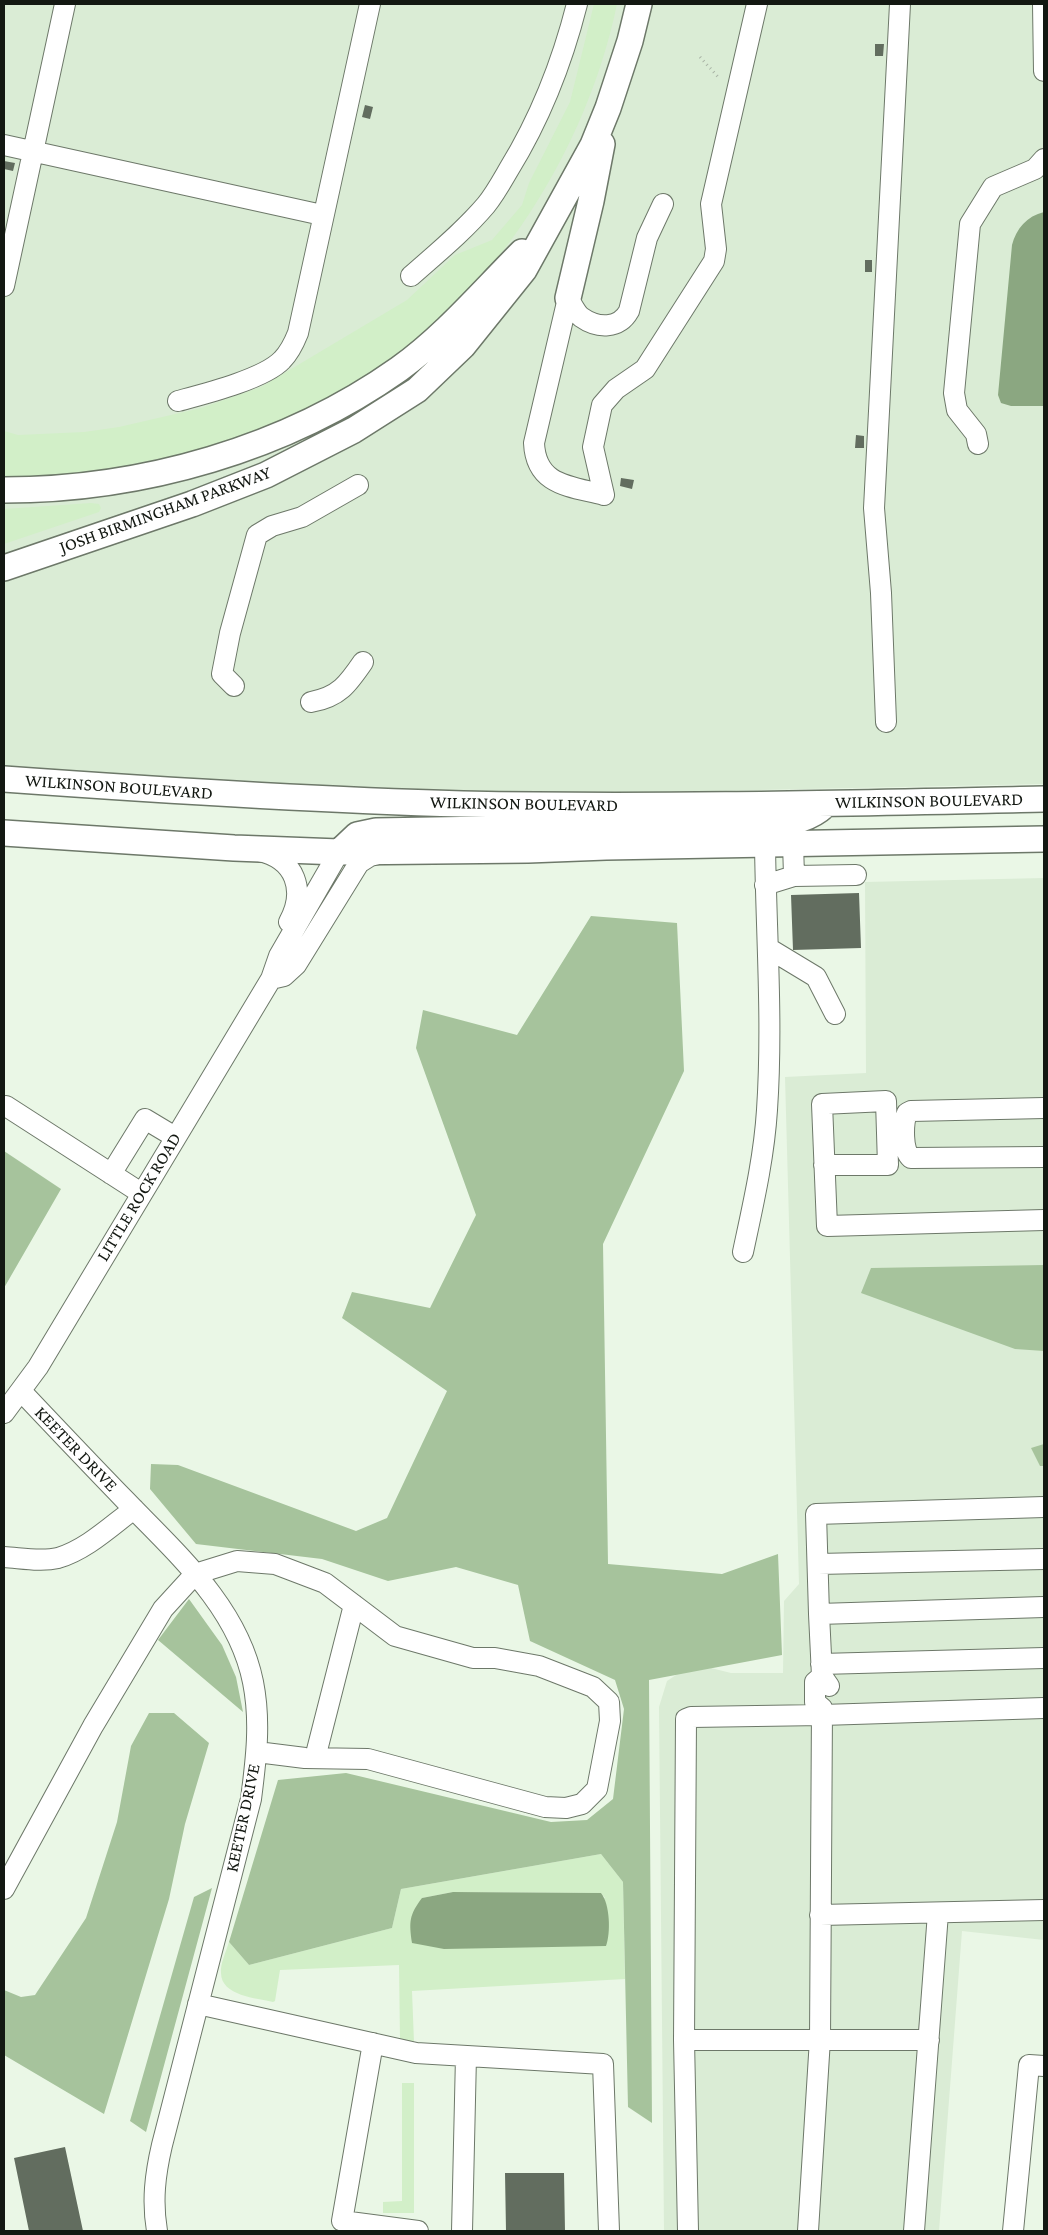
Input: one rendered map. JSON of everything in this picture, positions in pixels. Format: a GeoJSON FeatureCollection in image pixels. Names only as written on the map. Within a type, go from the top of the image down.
{"type":"FeatureCollection","features":[{"type":"Feature","properties":{"kind":"main road","name":"JOSH BIRMINGHAM PARKWAY"},"geometry":{"type":"LineString","coordinates":[[8,565],[192,504],[266,475],[354,430],[417,390],[462,346],[524,270],[575,180],[608,108],[630,41],[639,4]]}},
{"type":"Feature","properties":{"kind":"main road"},"geometry":{"type":"LineString","coordinates":[[568,298],[591,201],[608,108]]}},
{"type":"Feature","properties":{"kind":"main road","name":"JOSH BIRMINGHAM PARKWAY"},"geometry":{"type":"LineString","coordinates":[[4,490],[94,484],[158,472],[222,456],[284,435],[344,405],[400,368],[453,325],[545,230]]}},
{"type":"Feature","properties":{"kind":"main road","name":"WILKINSON BOULEVARD"},"geometry":{"type":"LineString","coordinates":[[4,779],[262,796],[464,804],[826,803],[1044,799]]}},
{"type":"Feature","properties":{"kind":"main road"},"geometry":{"type":"LineString","coordinates":[[339,852],[347,842],[357,835],[376,831],[773,824],[801,820],[815,813],[826,803]]}},
{"type":"Feature","properties":{"kind":"main road"},"geometry":{"type":"LineString","coordinates":[[4,832],[249,849],[339,852],[1044,839]]}},
{"type":"Feature","properties":{"kind":"street"},"geometry":{"type":"LineString","coordinates":[[4,286],[65,4]]}},
{"type":"Feature","properties":{"kind":"street"},"geometry":{"type":"LineString","coordinates":[[178,401],[256,376],[281,361],[292,347],[298,333],[322,215],[370,4]]}},
{"type":"Feature","properties":{"kind":"street"},"geometry":{"type":"LineString","coordinates":[[411,276],[462,231],[488,203],[511,166],[534,127],[548,94],[567,45],[577,4]]}},
{"type":"Feature","properties":{"kind":"street"},"geometry":{"type":"LineString","coordinates":[[568,298],[534,443],[535,454],[538,466],[546,476],[566,485],[604,496],[593,447],[602,404],[616,388],[645,369],[714,261],[716,249],[711,204],[719,162],[741,82],[757,4]]}},
{"type":"Feature","properties":{"kind":"street"},"geometry":{"type":"LineString","coordinates":[[886,722],[881,602],[874,508],[900,4]]}},
{"type":"Feature","properties":{"kind":"street"},"geometry":{"type":"LineString","coordinates":[[1043,4],[1044,71]]}},
{"type":"Feature","properties":{"kind":"street"},"geometry":{"type":"LineString","coordinates":[[4,145],[322,215]]}},
{"type":"Feature","properties":{"kind":"street"},"geometry":{"type":"LineString","coordinates":[[978,444],[976,434],[957,410],[954,393],[970,224],[993,187],[1035,169],[1044,159]]}},
{"type":"Feature","properties":{"kind":"street"},"geometry":{"type":"LineString","coordinates":[[568,298],[580,316],[591,322],[610,326],[618,324],[624,319],[629,311],[647,238],[663,204]]}},
{"type":"Feature","properties":{"kind":"street"},"geometry":{"type":"LineString","coordinates":[[234,686],[222,674],[230,633],[257,535],[272,526],[302,516],[358,485]]}},
{"type":"Feature","properties":{"kind":"street"},"geometry":{"type":"LineString","coordinates":[[312,702],[330,699],[348,684],[363,662]]}},
{"type":"Feature","properties":{"kind":"street"},"geometry":{"type":"LineString","coordinates":[[793,843],[794,876]]}},
{"type":"Feature","properties":{"kind":"street"},"geometry":{"type":"LineString","coordinates":[[743,1252],[758,1180],[767,1111],[769,1053],[765,844]]}},
{"type":"Feature","properties":{"kind":"street"},"geometry":{"type":"LineString","coordinates":[[249,849],[276,857],[286,866],[296,883],[297,902],[280,940],[280,954]]}},
{"type":"Feature","properties":{"kind":"street","name":"LITTLE ROCK ROAD"},"geometry":{"type":"LineString","coordinates":[[4,1413],[38,1367],[271,979],[280,954],[339,852]]}},
{"type":"Feature","properties":{"kind":"street"},"geometry":{"type":"LineString","coordinates":[[271,979],[284,976],[296,965],[359,863],[370,856],[388,852]]}},
{"type":"Feature","properties":{"kind":"street"},"geometry":{"type":"LineString","coordinates":[[765,885],[794,876],[856,875]]}},
{"type":"Feature","properties":{"kind":"street"},"geometry":{"type":"LineString","coordinates":[[768,948],[816,977],[835,1014]]}},
{"type":"Feature","properties":{"kind":"street"},"geometry":{"type":"LineString","coordinates":[[824,1165],[888,1165],[886,1101],[822,1104],[824,1165],[827,1226],[1044,1220]]}},
{"type":"Feature","properties":{"kind":"street"},"geometry":{"type":"LineString","coordinates":[[6,1106],[141,1193]]}},
{"type":"Feature","properties":{"kind":"street"},"geometry":{"type":"LineString","coordinates":[[1044,1108],[911,1111],[907,1113],[905,1118],[906,1151],[911,1158],[1044,1157]]}},
{"type":"Feature","properties":{"kind":"street"},"geometry":{"type":"LineString","coordinates":[[111,1174],[145,1119],[175,1137]]}},
{"type":"Feature","properties":{"kind":"street","name":"KEETER DRIVE"},"geometry":{"type":"LineString","coordinates":[[21,1391],[211,1592],[228,1618],[244,1652],[253,1682],[256,1704],[257,1752],[251,1799],[154,2180],[154,2212],[157,2231]]}},
{"type":"Feature","properties":{"kind":"street"},"geometry":{"type":"LineString","coordinates":[[808,2231],[820,2039],[822,1712],[829,1702],[829,1684],[821,1670],[816,1514],[1044,1507]]}},
{"type":"Feature","properties":{"kind":"street"},"geometry":{"type":"LineString","coordinates":[[4,1557],[44,1560],[58,1558],[83,1546],[134,1509]]}},
{"type":"Feature","properties":{"kind":"street"},"geometry":{"type":"LineString","coordinates":[[818,1564],[1044,1559]]}},
{"type":"Feature","properties":{"kind":"street"},"geometry":{"type":"LineString","coordinates":[[4,1890],[93,1726],[162,1609],[195,1574],[237,1561],[275,1564],[325,1582],[395,1636],[473,1658],[495,1658],[540,1666],[573,1677],[593,1687],[609,1702],[610,1720],[597,1789],[582,1804],[566,1808],[545,1807],[368,1759],[315,1758],[257,1752]]}},
{"type":"Feature","properties":{"kind":"street"},"geometry":{"type":"LineString","coordinates":[[315,1758],[354,1605]]}},
{"type":"Feature","properties":{"kind":"street"},"geometry":{"type":"LineString","coordinates":[[819,1614],[1044,1607]]}},
{"type":"Feature","properties":{"kind":"street"},"geometry":{"type":"LineString","coordinates":[[821,1670],[1044,1658]]}},
{"type":"Feature","properties":{"kind":"street"},"geometry":{"type":"LineString","coordinates":[[688,2231],[684,2040],[686,1719],[691,1717],[822,1712],[1044,1708]]}},
{"type":"Feature","properties":{"kind":"street"},"geometry":{"type":"LineString","coordinates":[[820,1916],[1044,1910]]}},
{"type":"Feature","properties":{"kind":"street"},"geometry":{"type":"LineString","coordinates":[[914,2231],[938,1913]]}},
{"type":"Feature","properties":{"kind":"street"},"geometry":{"type":"LineString","coordinates":[[198,2004],[416,2053],[603,2064],[610,2231]]}},
{"type":"Feature","properties":{"kind":"street"},"geometry":{"type":"LineString","coordinates":[[684,2040],[928,2040]]}},
{"type":"Feature","properties":{"kind":"street"},"geometry":{"type":"LineString","coordinates":[[372,2043],[342,2221],[418,2231]]}},
{"type":"Feature","properties":{"kind":"street"},"geometry":{"type":"LineString","coordinates":[[462,2231],[466,2056]]}},
{"type":"Feature","properties":{"kind":"street"},"geometry":{"type":"LineString","coordinates":[[1012,2231],[1029,2065],[1044,2066]]}},
{"type":"Feature","properties":{"kind":"path"},"geometry":{"type":"LineString","coordinates":[[700,57],[719,78]]}},
{"type":"Feature","properties":{"kind":"shaded area"},"geometry":{"type":"Polygon","coordinates":[[[4,4],[1044,4],[1044,784],[428,797],[96,778],[4,766],[4,4]]]}},
{"type":"Feature","properties":{"kind":"shaded area"},"geometry":{"type":"Polygon","coordinates":[[[594,4],[617,4],[601,65],[577,126],[547,184],[511,240],[470,291],[423,336],[371,375],[315,407],[240,437],[163,458],[124,466],[84,472],[4,479],[4,431],[18,435],[84,432],[119,427],[201,408],[261,387],[407,300],[455,255],[492,240],[522,205],[529,183],[570,102],[594,4]]]}},
{"type":"Feature","properties":{"kind":"shaded area"},"geometry":{"type":"Polygon","coordinates":[[[1044,212],[1044,406],[1011,406],[1001,403],[998,395],[1012,245],[1016,234],[1023,224],[1032,217],[1044,212]]]}},
{"type":"Feature","properties":{"kind":"shaded area"},"geometry":{"type":"Polygon","coordinates":[[[99,504],[101,508],[99,512],[4,544],[4,509],[99,504]]]}},
{"type":"Feature","properties":{"kind":"shaded area"},"geometry":{"type":"Polygon","coordinates":[[[1044,878],[1044,1940],[962,1931],[939,2231],[664,2231],[659,1707],[667,1681],[679,1673],[711,1668],[731,1673],[783,1673],[784,1601],[799,1584],[785,1077],[866,1073],[865,882],[1044,878]]]}},
{"type":"Feature","properties":{"kind":"shaded area"},"geometry":{"type":"Polygon","coordinates":[[[591,916],[677,923],[684,1071],[603,1244],[608,1564],[722,1574],[778,1554],[782,1655],[649,1680],[652,2123],[628,2107],[623,1882],[601,1854],[401,1889],[392,1928],[249,1965],[229,1942],[278,1780],[346,1773],[551,1822],[587,1820],[613,1799],[624,1709],[615,1680],[530,1641],[518,1585],[456,1567],[388,1581],[322,1559],[196,1544],[150,1489],[151,1464],[178,1465],[356,1531],[387,1518],[447,1391],[342,1318],[352,1292],[430,1308],[476,1215],[416,1048],[423,1010],[517,1035],[591,916]]]}},
{"type":"Feature","properties":{"kind":"shaded area"},"geometry":{"type":"Polygon","coordinates":[[[4,1151],[61,1189],[4,1288],[4,1151]]]}},
{"type":"Feature","properties":{"kind":"shaded area"},"geometry":{"type":"Polygon","coordinates":[[[1044,1265],[1044,1351],[1015,1349],[861,1293],[871,1268],[1044,1265]]]}},
{"type":"Feature","properties":{"kind":"shaded area"},"geometry":{"type":"Polygon","coordinates":[[[1044,1444],[1044,1466],[1040,1466],[1031,1448],[1044,1444]]]}},
{"type":"Feature","properties":{"kind":"shaded area"},"geometry":{"type":"Polygon","coordinates":[[[189,1599],[222,1645],[236,1677],[243,1712],[158,1640],[189,1599]]]}},
{"type":"Feature","properties":{"kind":"shaded area"},"geometry":{"type":"Polygon","coordinates":[[[149,1713],[174,1713],[209,1743],[185,1824],[169,1899],[104,2114],[4,2055],[4,1990],[21,1997],[35,1995],[86,1918],[117,1822],[131,1746],[149,1713]]]}},
{"type":"Feature","properties":{"kind":"shaded area"},"geometry":{"type":"Polygon","coordinates":[[[601,1854],[623,1882],[625,1979],[412,1991],[414,2042],[400,2040],[399,1965],[280,1970],[275,2001],[273,2002],[241,1995],[227,1987],[223,1981],[221,1966],[229,1942],[249,1965],[392,1928],[401,1889],[601,1854]],[[453,1892],[422,1898],[605,1898],[601,1893],[453,1892]]]}},
{"type":"Feature","properties":{"kind":"shaded area"},"geometry":{"type":"Polygon","coordinates":[[[212,1888],[146,2132],[130,2121],[194,1897],[212,1888]]]}},
{"type":"Feature","properties":{"kind":"shaded area"},"geometry":{"type":"Polygon","coordinates":[[[453,1892],[601,1893],[608,1911],[608,1940],[606,1946],[444,1949],[412,1943],[410,1930],[412,1914],[422,1898],[453,1892]]]}},
{"type":"Feature","properties":{"kind":"shaded area"},"geometry":{"type":"Polygon","coordinates":[[[402,2083],[414,2083],[414,2213],[383,2213],[383,2202],[402,2201],[402,2083]]]}},
{"type":"Feature","properties":{"kind":"building"},"geometry":{"type":"Polygon","coordinates":[[[875,44],[884,44],[883,56],[875,56],[875,44]]]}},
{"type":"Feature","properties":{"kind":"building"},"geometry":{"type":"Polygon","coordinates":[[[365,105],[373,107],[370,119],[362,117],[365,105]]]}},
{"type":"Feature","properties":{"kind":"building"},"geometry":{"type":"Polygon","coordinates":[[[4,161],[15,163],[13,171],[4,169],[4,161]]]}},
{"type":"Feature","properties":{"kind":"building"},"geometry":{"type":"Polygon","coordinates":[[[865,260],[872,260],[872,272],[865,272],[865,260]]]}},
{"type":"Feature","properties":{"kind":"building"},"geometry":{"type":"Polygon","coordinates":[[[856,435],[864,436],[864,448],[855,448],[856,435]]]}},
{"type":"Feature","properties":{"kind":"building"},"geometry":{"type":"Polygon","coordinates":[[[621,478],[634,480],[632,489],[620,486],[621,478]]]}},
{"type":"Feature","properties":{"kind":"building"},"geometry":{"type":"Polygon","coordinates":[[[859,893],[861,948],[793,950],[791,895],[859,893]]]}},
{"type":"Feature","properties":{"kind":"building"},"geometry":{"type":"Polygon","coordinates":[[[65,2147],[83,2231],[29,2231],[14,2158],[65,2147]]]}},
{"type":"Feature","properties":{"kind":"building"},"geometry":{"type":"Polygon","coordinates":[[[505,2173],[564,2173],[565,2231],[506,2231],[505,2173]]]}}]}
